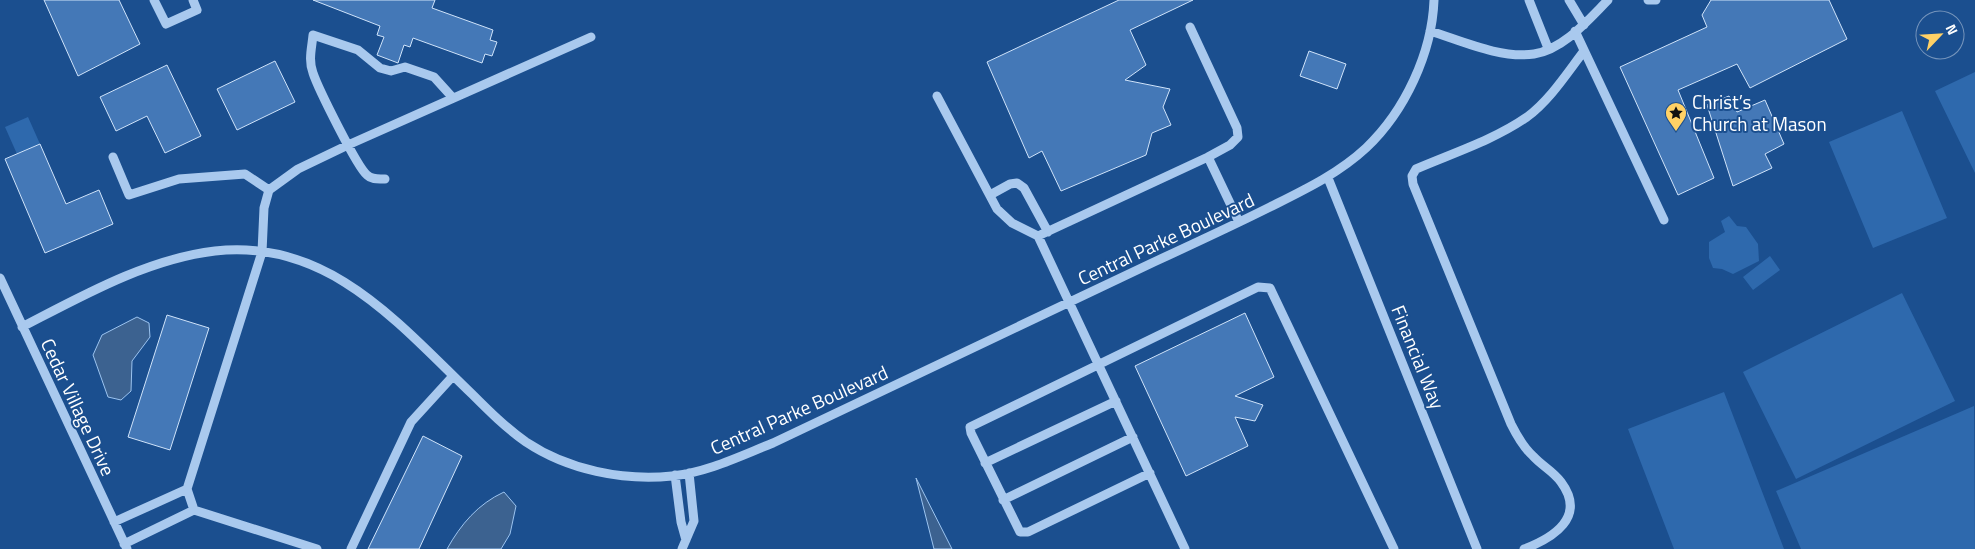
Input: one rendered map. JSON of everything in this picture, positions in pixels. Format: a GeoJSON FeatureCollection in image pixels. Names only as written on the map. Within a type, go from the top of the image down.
{"type":"FeatureCollection","features":[{"type":"Feature","properties":{"kind":"street"},"geometry":{"type":"LineString","coordinates":[[154,0],[166,24],[197,10],[193,0]]}},
{"type":"Feature","properties":{"kind":"street","name":"Central Parke Boulevard"},"geometry":{"type":"LineString","coordinates":[[22,327],[102,288],[176,259],[215,251],[262,252],[289,257],[319,267],[356,288],[373,301],[502,423],[527,442],[554,457],[603,473],[634,477],[675,476],[689,473],[725,463],[773,443],[1328,178],[1366,148],[1385,128],[1412,82],[1423,58],[1430,31],[1434,0]]}},
{"type":"Feature","properties":{"kind":"street"},"geometry":{"type":"LineString","coordinates":[[1529,0],[1548,48]]}},
{"type":"Feature","properties":{"kind":"street"},"geometry":{"type":"LineString","coordinates":[[1569,0],[1584,25]]}},
{"type":"Feature","properties":{"kind":"street"},"geometry":{"type":"LineString","coordinates":[[1430,31],[1494,50],[1514,54],[1535,54],[1584,25],[1608,0]]}},
{"type":"Feature","properties":{"kind":"street"},"geometry":{"type":"LineString","coordinates":[[1648,0],[1656,0]]}},
{"type":"Feature","properties":{"kind":"street"},"geometry":{"type":"LineString","coordinates":[[1038,236],[1208,157],[1230,145],[1238,137],[1237,128],[1190,27]]}},
{"type":"Feature","properties":{"kind":"street"},"geometry":{"type":"LineString","coordinates":[[1575,31],[1664,220]]}},
{"type":"Feature","properties":{"kind":"street"},"geometry":{"type":"LineString","coordinates":[[385,179],[375,180],[367,176],[348,145],[313,73],[310,60],[313,35],[358,50],[380,68],[392,71],[405,67],[434,77],[453,98]]}},
{"type":"Feature","properties":{"kind":"street"},"geometry":{"type":"LineString","coordinates":[[194,510],[186,489],[262,252],[264,208],[269,190],[298,170],[348,145],[591,37]]}},
{"type":"Feature","properties":{"kind":"street"},"geometry":{"type":"LineString","coordinates":[[1524,549],[1544,542],[1563,526],[1568,518],[1570,506],[1568,495],[1562,483],[1533,457],[1521,442],[1511,424],[1413,184],[1412,176],[1416,169],[1503,131],[1528,116],[1551,94],[1584,50]]}},
{"type":"Feature","properties":{"kind":"street"},"geometry":{"type":"LineString","coordinates":[[937,96],[997,209],[1012,223],[1038,236],[1185,549]]}},
{"type":"Feature","properties":{"kind":"street"},"geometry":{"type":"LineString","coordinates":[[113,157],[129,195],[178,179],[245,174],[269,190]]}},
{"type":"Feature","properties":{"kind":"street"},"geometry":{"type":"LineString","coordinates":[[1208,157],[1239,222]]}},
{"type":"Feature","properties":{"kind":"street","name":"Financial Way"},"geometry":{"type":"LineString","coordinates":[[1328,178],[1477,549]]}},
{"type":"Feature","properties":{"kind":"street"},"geometry":{"type":"LineString","coordinates":[[990,195],[1010,184],[1017,183],[1024,188],[1048,232]]}},
{"type":"Feature","properties":{"kind":"street","name":"Cedar Village Drive"},"geometry":{"type":"LineString","coordinates":[[0,278],[125,546]]}},
{"type":"Feature","properties":{"kind":"street"},"geometry":{"type":"LineString","coordinates":[[1150,473],[1028,532],[1020,532],[985,463],[970,427],[1258,287],[1270,288],[1394,549]]}},
{"type":"Feature","properties":{"kind":"street"},"geometry":{"type":"LineString","coordinates":[[351,549],[411,422],[453,376]]}},
{"type":"Feature","properties":{"kind":"street"},"geometry":{"type":"LineString","coordinates":[[985,463],[1116,401]]}},
{"type":"Feature","properties":{"kind":"street"},"geometry":{"type":"LineString","coordinates":[[1003,500],[1133,437]]}},
{"type":"Feature","properties":{"kind":"street"},"geometry":{"type":"LineString","coordinates":[[682,549],[694,521],[689,473]]}},
{"type":"Feature","properties":{"kind":"street"},"geometry":{"type":"LineString","coordinates":[[675,476],[680,522],[686,540]]}},
{"type":"Feature","properties":{"kind":"street"},"geometry":{"type":"LineString","coordinates":[[114,522],[186,489]]}},
{"type":"Feature","properties":{"kind":"street"},"geometry":{"type":"LineString","coordinates":[[125,546],[194,510],[317,549]]}},
{"type":"Feature","properties":{"kind":"shaded area"},"geometry":{"type":"Polygon","coordinates":[[[1975,72],[1975,173],[1935,91],[1975,72]]]}},
{"type":"Feature","properties":{"kind":"shaded area"},"geometry":{"type":"Polygon","coordinates":[[[1902,111],[1947,218],[1873,248],[1829,142],[1902,111]]]}},
{"type":"Feature","properties":{"kind":"shaded area"},"geometry":{"type":"Polygon","coordinates":[[[28,117],[40,144],[17,154],[5,127],[28,117]]]}},
{"type":"Feature","properties":{"kind":"shaded area"},"geometry":{"type":"Polygon","coordinates":[[[1729,216],[1737,226],[1746,227],[1758,244],[1759,261],[1733,274],[1722,269],[1713,268],[1709,258],[1709,242],[1725,232],[1721,221],[1729,216]]]}},
{"type":"Feature","properties":{"kind":"shaded area"},"geometry":{"type":"Polygon","coordinates":[[[1770,256],[1780,270],[1753,290],[1743,277],[1770,256]]]}},
{"type":"Feature","properties":{"kind":"shaded area"},"geometry":{"type":"Polygon","coordinates":[[[1902,293],[1955,401],[1796,479],[1743,372],[1902,293]]]}},
{"type":"Feature","properties":{"kind":"shaded area"},"geometry":{"type":"Polygon","coordinates":[[[137,317],[149,323],[150,337],[132,361],[131,391],[121,400],[108,397],[93,355],[102,335],[137,317]]]}},
{"type":"Feature","properties":{"kind":"shaded area"},"geometry":{"type":"Polygon","coordinates":[[[1724,392],[1784,549],[1674,549],[1628,429],[1724,392]]]}},
{"type":"Feature","properties":{"kind":"shaded area"},"geometry":{"type":"Polygon","coordinates":[[[1974,406],[1975,549],[1801,549],[1776,491],[1974,406]]]}},
{"type":"Feature","properties":{"kind":"shaded area"},"geometry":{"type":"Polygon","coordinates":[[[916,478],[952,549],[934,549],[916,478]]]}},
{"type":"Feature","properties":{"kind":"shaded area"},"geometry":{"type":"Polygon","coordinates":[[[504,492],[516,506],[510,534],[501,549],[447,549],[458,531],[478,509],[504,492]]]}},
{"type":"Feature","properties":{"kind":"building"},"geometry":{"type":"Polygon","coordinates":[[[44,0],[119,0],[140,44],[78,76],[44,0]]]}},
{"type":"Feature","properties":{"kind":"building"},"geometry":{"type":"Polygon","coordinates":[[[313,0],[435,0],[432,8],[493,30],[490,40],[497,42],[492,56],[485,54],[482,63],[413,38],[410,47],[404,45],[398,63],[377,55],[384,37],[377,35],[380,26],[313,0]]]}},
{"type":"Feature","properties":{"kind":"building"},"geometry":{"type":"Polygon","coordinates":[[[1119,0],[1193,0],[1130,30],[1146,65],[1125,80],[1170,89],[1163,107],[1171,125],[1152,133],[1146,155],[1061,191],[1042,151],[1029,158],[987,62],[1119,0]]]}},
{"type":"Feature","properties":{"kind":"building"},"geometry":{"type":"Polygon","coordinates":[[[1711,0],[1829,0],[1847,39],[1750,88],[1737,64],[1678,90],[1714,178],[1678,195],[1620,67],[1707,27],[1702,15],[1711,0]]]}},
{"type":"Feature","properties":{"kind":"building"},"geometry":{"type":"Polygon","coordinates":[[[1309,51],[1346,64],[1337,89],[1300,76],[1309,51]]]}},
{"type":"Feature","properties":{"kind":"building"},"geometry":{"type":"Polygon","coordinates":[[[275,61],[295,102],[237,130],[217,89],[275,61]]]}},
{"type":"Feature","properties":{"kind":"building"},"geometry":{"type":"Polygon","coordinates":[[[167,65],[201,136],[165,153],[147,116],[116,131],[100,97],[167,65]]]}},
{"type":"Feature","properties":{"kind":"building"},"geometry":{"type":"Polygon","coordinates":[[[1729,96],[1737,112],[1765,100],[1784,144],[1765,154],[1772,168],[1733,186],[1707,105],[1729,96]]]}},
{"type":"Feature","properties":{"kind":"building"},"geometry":{"type":"Polygon","coordinates":[[[40,144],[66,204],[99,190],[113,224],[45,253],[5,159],[40,144]]]}},
{"type":"Feature","properties":{"kind":"building"},"geometry":{"type":"Polygon","coordinates":[[[1245,313],[1274,377],[1235,396],[1263,405],[1255,421],[1235,417],[1248,446],[1186,476],[1135,366],[1245,313]]]}},
{"type":"Feature","properties":{"kind":"building"},"geometry":{"type":"Polygon","coordinates":[[[167,315],[209,328],[170,450],[128,437],[167,315]]]}},
{"type":"Feature","properties":{"kind":"building"},"geometry":{"type":"Polygon","coordinates":[[[423,436],[462,456],[419,549],[368,549],[423,436]]]}},
{"type":"Feature","properties":{"kind":"place","name":"Christ’s Church at Mason"},"geometry":{"type":"Point","coordinates":[1676,132]}}]}
